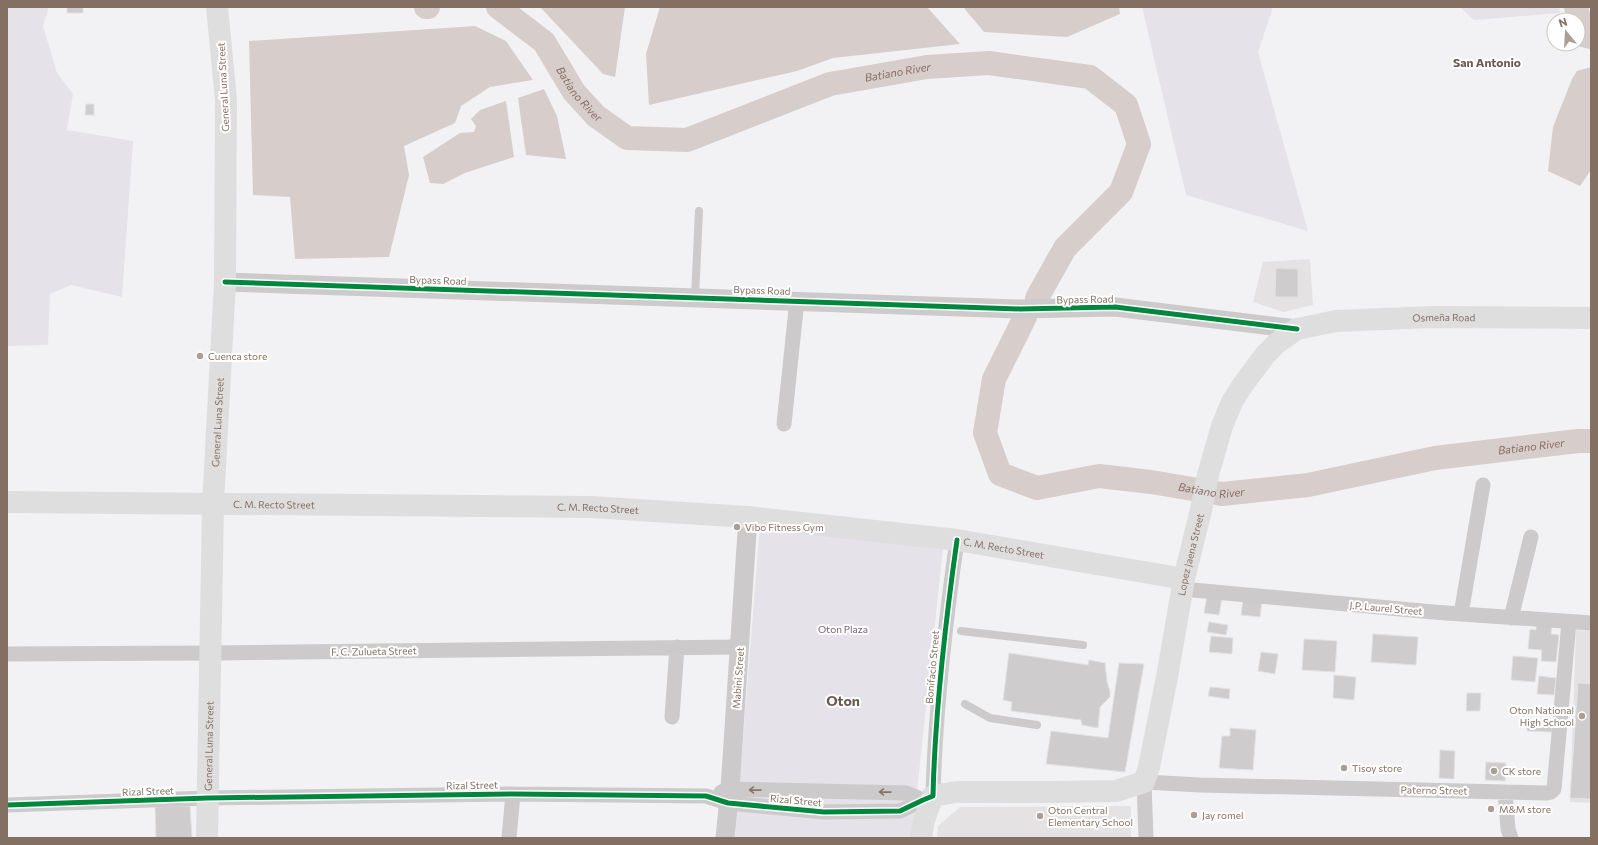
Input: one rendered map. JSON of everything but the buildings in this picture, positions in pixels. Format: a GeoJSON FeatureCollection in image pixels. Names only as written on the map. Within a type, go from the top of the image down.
{"type":"FeatureCollection","features":[{"type":"Feature","properties":{"kind":"main road","name":"General Luna Street"},"geometry":{"type":"LineString","coordinates":[[208,838],[209,653],[212,505],[225,282],[226,100],[217,7]]}},
{"type":"Feature","properties":{"kind":"main road","name":"Osmeña Road"},"geometry":{"type":"LineString","coordinates":[[1297,329],[1336,322],[1432,317],[1591,318]]}},
{"type":"Feature","properties":{"kind":"main road","name":"Lopez Jaena Street"},"geometry":{"type":"LineString","coordinates":[[1144,782],[1149,767],[1158,722],[1183,584],[1208,475],[1222,426],[1232,402],[1265,355],[1276,343],[1297,329]]}},
{"type":"Feature","properties":{"kind":"main road","name":"C. M. Recto Street"},"geometry":{"type":"LineString","coordinates":[[7,502],[212,505],[591,507],[748,517],[957,540],[1183,584]]}},
{"type":"Feature","properties":{"kind":"main road","name":"Rizal Street"},"geometry":{"type":"LineString","coordinates":[[928,798],[956,792],[1116,791],[1144,782]]}},
{"type":"Feature","properties":{"kind":"main road","name":"Bonifacio Street"},"geometry":{"type":"LineString","coordinates":[[921,838],[928,798]]}},
{"type":"Feature","properties":{"kind":"street","name":"Bypass Road"},"geometry":{"type":"LineString","coordinates":[[225,282],[797,300],[1020,309],[1115,307],[1297,329]]}},
{"type":"Feature","properties":{"kind":"street"},"geometry":{"type":"LineString","coordinates":[[784,424],[797,300]]}},
{"type":"Feature","properties":{"kind":"street"},"geometry":{"type":"LineString","coordinates":[[1461,614],[1483,485]]}},
{"type":"Feature","properties":{"kind":"street","name":"Mabini Street"},"geometry":{"type":"LineString","coordinates":[[725,838],[740,647],[748,517]]}},
{"type":"Feature","properties":{"kind":"street"},"geometry":{"type":"LineString","coordinates":[[1510,618],[1531,537]]}},
{"type":"Feature","properties":{"kind":"street","name":"Bonifacio Street"},"geometry":{"type":"LineString","coordinates":[[928,798],[942,649],[957,540]]}},
{"type":"Feature","properties":{"kind":"street","name":"J.P. Laurel Street"},"geometry":{"type":"LineString","coordinates":[[1183,584],[1461,614],[1591,623]]}},
{"type":"Feature","properties":{"kind":"street","name":"Paterno Street"},"geometry":{"type":"LineString","coordinates":[[1144,782],[1200,785],[1551,792],[1554,789],[1569,622]]}},
{"type":"Feature","properties":{"kind":"street"},"geometry":{"type":"LineString","coordinates":[[672,717],[677,647]]}},
{"type":"Feature","properties":{"kind":"street","name":"F. C. Zulueta Street"},"geometry":{"type":"LineString","coordinates":[[7,654],[740,647]]}},
{"type":"Feature","properties":{"kind":"street"},"geometry":{"type":"LineString","coordinates":[[1144,782],[1146,838]]}},
{"type":"Feature","properties":{"kind":"street","name":"Rizal Street"},"geometry":{"type":"LineString","coordinates":[[7,805],[208,798],[512,794],[729,796],[906,792],[928,798]]}},
{"type":"Feature","properties":{"kind":"street"},"geometry":{"type":"LineString","coordinates":[[1505,792],[1508,828],[1511,838]]}},
{"type":"Feature","properties":{"kind":"street"},"geometry":{"type":"LineString","coordinates":[[509,838],[512,794]]}},
{"type":"Feature","properties":{"kind":"street","name":"Rizal Street"},"geometry":{"type":"LineString","coordinates":[[729,796],[824,812],[900,811],[928,798]]}},
{"type":"Feature","properties":{"kind":"lane"},"geometry":{"type":"LineString","coordinates":[[696,297],[699,211]]}},
{"type":"Feature","properties":{"kind":"lane"},"geometry":{"type":"LineString","coordinates":[[961,631],[1083,644]]}},
{"type":"Feature","properties":{"kind":"lane"},"geometry":{"type":"LineString","coordinates":[[965,704],[990,718],[1037,725]]}},
{"type":"Feature","properties":{"kind":"shaded area"},"geometry":{"type":"Polygon","coordinates":[[[540,7],[625,7],[615,77],[603,74],[540,7]]]}},
{"type":"Feature","properties":{"kind":"shaded area"},"geometry":{"type":"Polygon","coordinates":[[[660,7],[927,7],[960,44],[833,58],[797,71],[649,105],[646,54],[660,7]]]}},
{"type":"Feature","properties":{"kind":"shaded area"},"geometry":{"type":"Polygon","coordinates":[[[963,7],[1119,7],[1120,14],[1067,37],[984,32],[963,7]]]}},
{"type":"Feature","properties":{"kind":"shaded area"},"geometry":{"type":"Polygon","coordinates":[[[475,26],[506,41],[533,80],[490,87],[461,106],[455,123],[404,146],[409,175],[389,257],[295,259],[290,197],[253,195],[249,41],[475,26]]]}},
{"type":"Feature","properties":{"kind":"shaded area"},"geometry":{"type":"Polygon","coordinates":[[[1591,67],[1591,170],[1580,186],[1548,171],[1553,127],[1572,79],[1577,71],[1591,67]]]}},
{"type":"Feature","properties":{"kind":"shaded area"},"geometry":{"type":"Polygon","coordinates":[[[544,89],[557,116],[566,159],[526,155],[518,98],[544,89]]]}},
{"type":"Feature","properties":{"kind":"shaded area"},"geometry":{"type":"Polygon","coordinates":[[[506,101],[514,157],[465,173],[443,184],[430,183],[423,157],[460,133],[474,132],[476,126],[471,119],[480,110],[506,101]]]}},
{"type":"Feature","properties":{"kind":"shaded area"},"geometry":{"type":"Polygon","coordinates":[[[1310,259],[1313,305],[1284,312],[1253,302],[1263,262],[1310,259]]]}},
{"type":"Feature","properties":{"kind":"shaded area","name":"Oton National High School"},"geometry":{"type":"Polygon","coordinates":[[[1576,630],[1591,631],[1591,803],[1570,802],[1576,630]]]}},
{"type":"Feature","properties":{"kind":"shaded area","name":"Oton Central Elementary School"},"geometry":{"type":"Polygon","coordinates":[[[1131,806],[1131,838],[937,838],[938,826],[960,807],[1131,806]]]}},
{"type":"Feature","properties":{"kind":"green space"},"geometry":{"type":"Polygon","coordinates":[[[7,7],[49,7],[43,26],[57,73],[73,94],[67,130],[133,141],[122,297],[71,285],[50,294],[48,345],[7,346],[7,7]]]}},
{"type":"Feature","properties":{"kind":"green space"},"geometry":{"type":"Polygon","coordinates":[[[1142,7],[1273,7],[1258,52],[1308,231],[1186,195],[1142,7]]]}},
{"type":"Feature","properties":{"kind":"green space"},"geometry":{"type":"Polygon","coordinates":[[[1460,7],[1559,7],[1560,12],[1546,12],[1546,14],[1474,20],[1460,7]]]}},
{"type":"Feature","properties":{"kind":"green space","name":"Oton Plaza"},"geometry":{"type":"Polygon","coordinates":[[[760,526],[943,548],[912,838],[735,838],[760,526]]]}},
{"type":"Feature","properties":{"kind":"waterway","name":"Batiano River"},"geometry":{"type":"LineString","coordinates":[[498,7],[544,42],[574,92],[596,116],[627,138],[687,140],[830,84],[927,67],[989,63],[1090,77],[1126,105],[1139,144],[1121,192],[1065,248],[1037,298]]}},
{"type":"Feature","properties":{"kind":"waterway"},"geometry":{"type":"LineString","coordinates":[[1576,7],[1583,35],[1591,37]]}},
{"type":"Feature","properties":{"kind":"waterway","name":"Batiano River"},"geometry":{"type":"LineString","coordinates":[[1025,317],[994,379],[985,433],[1000,474],[1037,488],[1099,476],[1151,482],[1222,494],[1308,485],[1435,458],[1578,441],[1591,441]]}},
{"type":"Feature","properties":{"kind":"cycle path"},"geometry":{"type":"LineString","coordinates":[[225,282],[1020,309],[1115,307],[1297,329]]}},
{"type":"Feature","properties":{"kind":"cycle path"},"geometry":{"type":"LineString","coordinates":[[7,805],[208,798],[513,794],[706,796],[728,803],[824,812],[900,811],[933,796],[941,668],[957,540]]}},
{"type":"Feature","properties":{"kind":"place","name":"Cuenca store"},"geometry":{"type":"Point","coordinates":[200,356]}},
{"type":"Feature","properties":{"kind":"place","name":"Vibo Fitness Gym"},"geometry":{"type":"Point","coordinates":[737,527]}},
{"type":"Feature","properties":{"kind":"place","name":"Oton National High School"},"geometry":{"type":"Point","coordinates":[1582,716]}},
{"type":"Feature","properties":{"kind":"place","name":"Tisoy store"},"geometry":{"type":"Point","coordinates":[1344,768]}},
{"type":"Feature","properties":{"kind":"place","name":"CK store"},"geometry":{"type":"Point","coordinates":[1494,771]}},
{"type":"Feature","properties":{"kind":"place","name":"M&M store"},"geometry":{"type":"Point","coordinates":[1491,809]}},
{"type":"Feature","properties":{"kind":"place","name":"Jay romel"},"geometry":{"type":"Point","coordinates":[1194,815]}},
{"type":"Feature","properties":{"kind":"place","name":"Oton Central Elementary School"},"geometry":{"type":"Point","coordinates":[1040,816]}},
{"type":"Feature","properties":{"kind":"district","name":"San Antonio"},"geometry":{"type":"Point","coordinates":[1487,63]}},
{"type":"Feature","properties":{"kind":"district","name":"Oton"},"geometry":{"type":"Point","coordinates":[843,701]}}]}
